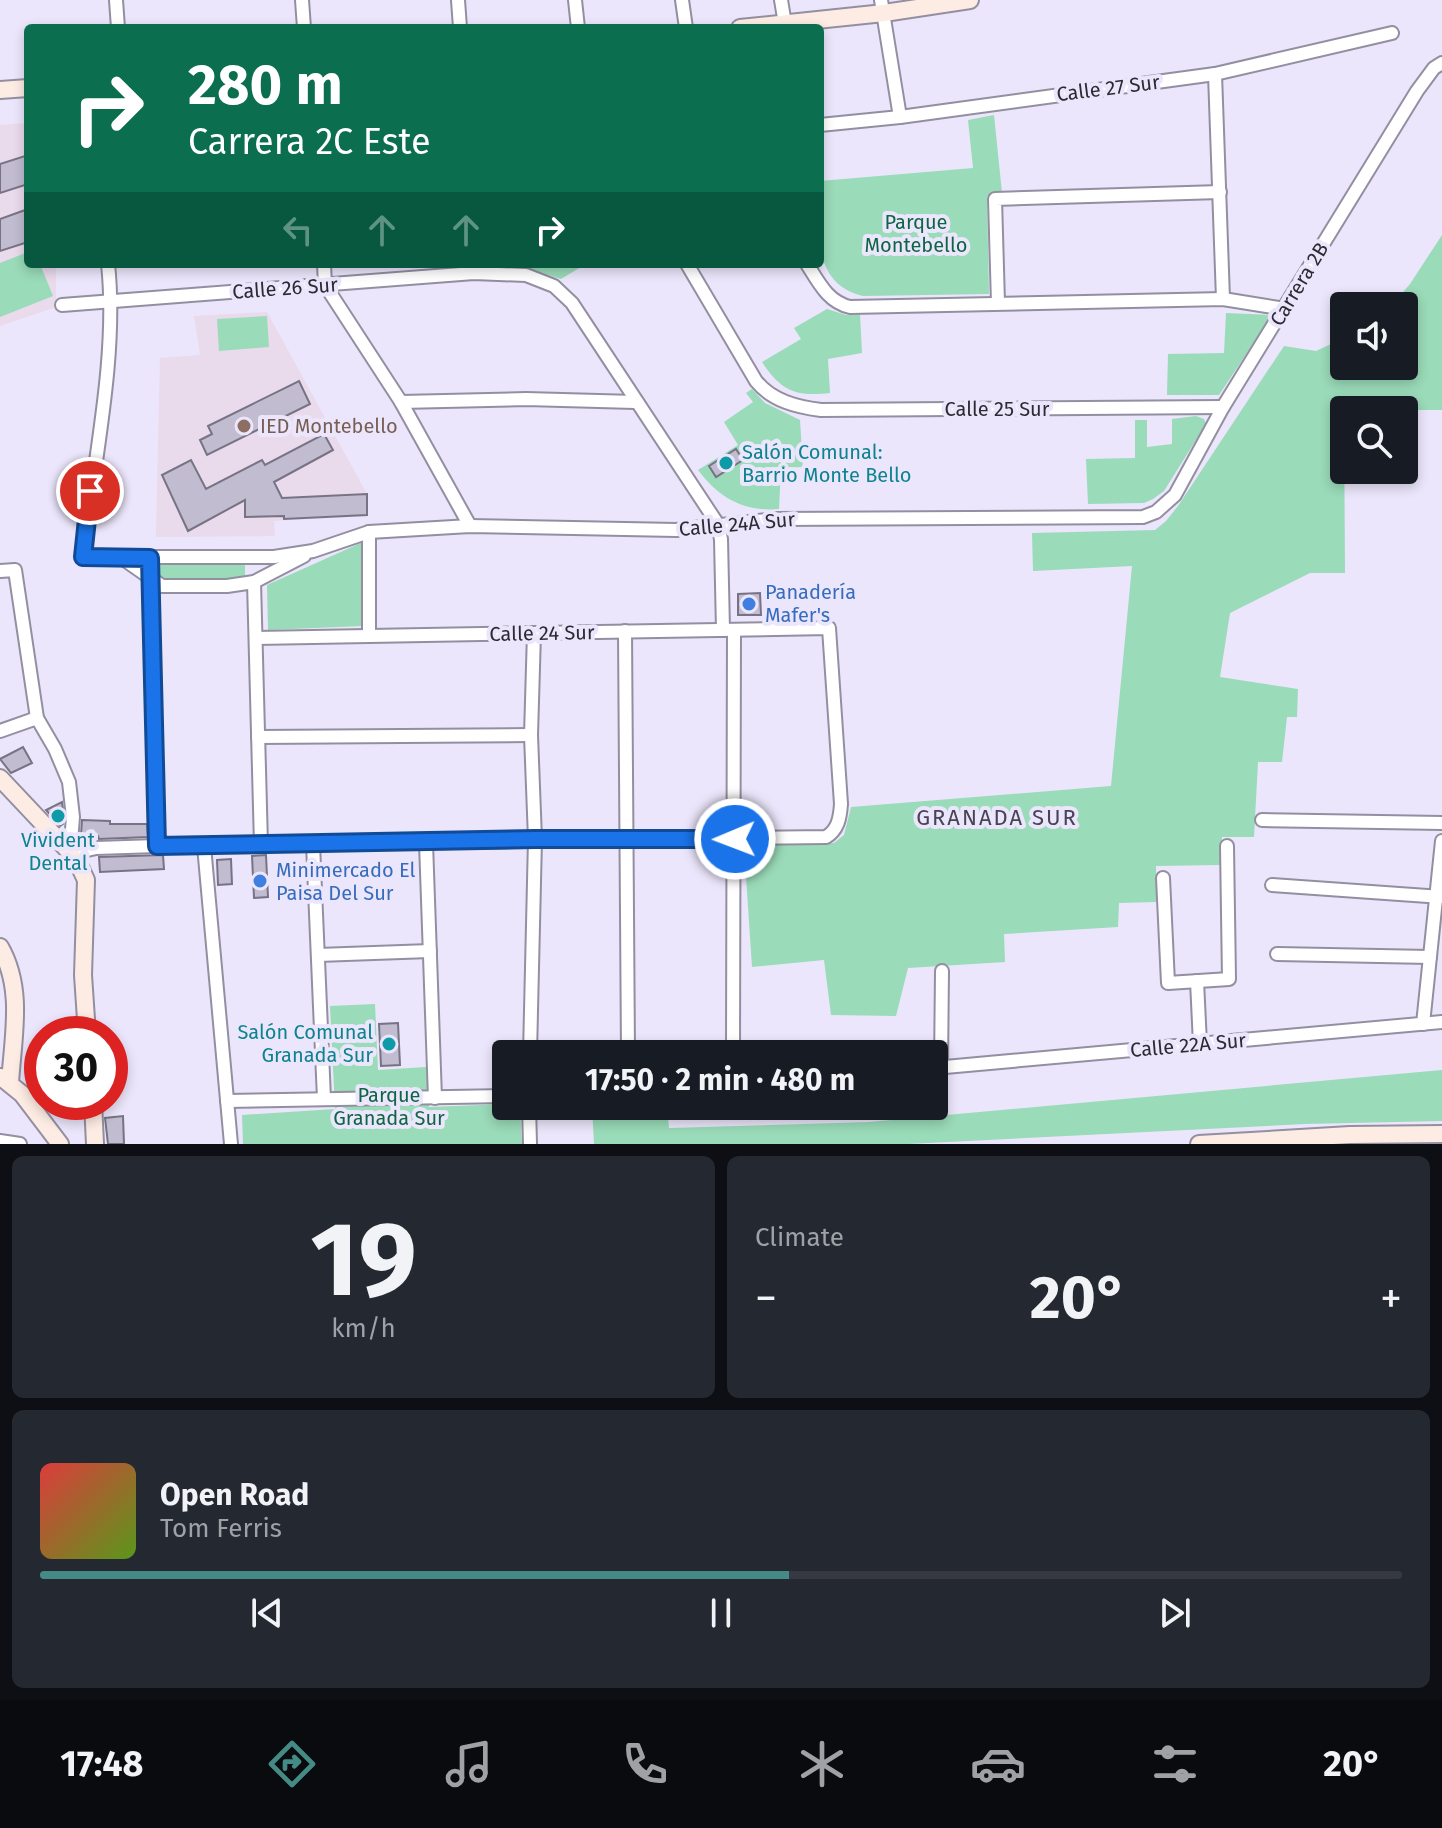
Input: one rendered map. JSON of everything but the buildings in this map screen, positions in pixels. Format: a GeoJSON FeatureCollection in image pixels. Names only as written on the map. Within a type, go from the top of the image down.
{"type":"FeatureCollection","features":[{"type":"Feature","properties":{"kind":"street"},"geometry":{"type":"LineString","coordinates":[[116,0],[118,24]]}},
{"type":"Feature","properties":{"kind":"street"},"geometry":{"type":"LineString","coordinates":[[302,0],[304,24]]}},
{"type":"Feature","properties":{"kind":"street"},"geometry":{"type":"LineString","coordinates":[[458,0],[460,24]]}},
{"type":"Feature","properties":{"kind":"street"},"geometry":{"type":"LineString","coordinates":[[575,0],[578,24]]}},
{"type":"Feature","properties":{"kind":"street"},"geometry":{"type":"LineString","coordinates":[[682,0],[685,24]]}},
{"type":"Feature","properties":{"kind":"street"},"geometry":{"type":"LineString","coordinates":[[781,0],[785,24],[882,6],[961,1]]}},
{"type":"Feature","properties":{"kind":"street"},"geometry":{"type":"LineString","coordinates":[[882,6],[900,117]]}},
{"type":"Feature","properties":{"kind":"street","name":"Calle 27 Sur"},"geometry":{"type":"LineString","coordinates":[[824,125],[1215,74],[1392,33]]}},
{"type":"Feature","properties":{"kind":"street","name":"Carrera 2B"},"geometry":{"type":"LineString","coordinates":[[1162,508],[1175,495],[1223,407],[1425,78],[1442,64]]}},
{"type":"Feature","properties":{"kind":"street"},"geometry":{"type":"LineString","coordinates":[[1215,74],[1223,299]]}},
{"type":"Feature","properties":{"kind":"street"},"geometry":{"type":"LineString","coordinates":[[0,90],[24,88]]}},
{"type":"Feature","properties":{"kind":"street"},"geometry":{"type":"LineString","coordinates":[[998,303],[995,199],[1220,192]]}},
{"type":"Feature","properties":{"kind":"street"},"geometry":{"type":"LineString","coordinates":[[108,268],[112,301]]}},
{"type":"Feature","properties":{"kind":"street"},"geometry":{"type":"LineString","coordinates":[[324,268],[325,285],[401,402],[470,526]]}},
{"type":"Feature","properties":{"kind":"street","name":"Calle 25 Sur"},"geometry":{"type":"LineString","coordinates":[[689,268],[749,372],[763,390],[772,397],[798,406],[821,410],[1223,407]]}},
{"type":"Feature","properties":{"kind":"street"},"geometry":{"type":"LineString","coordinates":[[810,268],[823,289],[842,305],[869,308],[1223,299],[1285,309]]}},
{"type":"Feature","properties":{"kind":"street","name":"Calle 26 Sur"},"geometry":{"type":"LineString","coordinates":[[62,305],[325,285],[474,269],[515,273],[554,286],[581,314],[635,402]]}},
{"type":"Feature","properties":{"kind":"street","name":"Calle 24A Sur"},"geometry":{"type":"LineString","coordinates":[[112,301],[107,368],[83,557],[260,558],[313,551]]}},
{"type":"Feature","properties":{"kind":"street"},"geometry":{"type":"LineString","coordinates":[[401,402],[587,399],[635,402],[717,523],[728,630],[735,839],[733,1040]]}},
{"type":"Feature","properties":{"kind":"street","name":"Calle 24A Sur"},"geometry":{"type":"LineString","coordinates":[[122,558],[150,580],[170,586],[227,586],[254,582],[313,551],[369,532],[470,526],[676,530],[717,523],[775,519],[1136,517],[1150,515],[1162,508]]}},
{"type":"Feature","properties":{"kind":"street"},"geometry":{"type":"LineString","coordinates":[[369,532],[369,636]]}},
{"type":"Feature","properties":{"kind":"street"},"geometry":{"type":"LineString","coordinates":[[150,558],[157,846]]}},
{"type":"Feature","properties":{"kind":"street"},"geometry":{"type":"LineString","coordinates":[[0,569],[15,570],[37,718],[69,782],[73,817],[70,854]]}},
{"type":"Feature","properties":{"kind":"street"},"geometry":{"type":"LineString","coordinates":[[254,582],[261,845]]}},
{"type":"Feature","properties":{"kind":"street","name":"Calle 24 Sur"},"geometry":{"type":"LineString","coordinates":[[256,638],[829,628],[841,804],[840,818],[834,832],[826,837],[735,839]]}},
{"type":"Feature","properties":{"kind":"street"},"geometry":{"type":"LineString","coordinates":[[625,631],[628,1040]]}},
{"type":"Feature","properties":{"kind":"street"},"geometry":{"type":"LineString","coordinates":[[530,1040],[535,839],[531,735],[534,633]]}},
{"type":"Feature","properties":{"kind":"street"},"geometry":{"type":"LineString","coordinates":[[0,731],[37,718]]}},
{"type":"Feature","properties":{"kind":"street"},"geometry":{"type":"LineString","coordinates":[[258,737],[531,735]]}},
{"type":"Feature","properties":{"kind":"street"},"geometry":{"type":"LineString","coordinates":[[0,778],[83,872],[88,892],[83,975],[86,1016]]}},
{"type":"Feature","properties":{"kind":"street"},"geometry":{"type":"LineString","coordinates":[[1262,820],[1442,823]]}},
{"type":"Feature","properties":{"kind":"street"},"geometry":{"type":"LineString","coordinates":[[70,854],[96,848],[157,846],[535,839],[735,839]]}},
{"type":"Feature","properties":{"kind":"street"},"geometry":{"type":"LineString","coordinates":[[1423,1024],[1439,897],[1442,841]]}},
{"type":"Feature","properties":{"kind":"street"},"geometry":{"type":"LineString","coordinates":[[426,843],[435,1098]]}},
{"type":"Feature","properties":{"kind":"street"},"geometry":{"type":"LineString","coordinates":[[313,844],[324,1099]]}},
{"type":"Feature","properties":{"kind":"street"},"geometry":{"type":"LineString","coordinates":[[204,846],[231,1144]]}},
{"type":"Feature","properties":{"kind":"street"},"geometry":{"type":"LineString","coordinates":[[1163,878],[1168,983],[1229,979],[1227,846]]}},
{"type":"Feature","properties":{"kind":"street"},"geometry":{"type":"LineString","coordinates":[[1272,885],[1439,897]]}},
{"type":"Feature","properties":{"kind":"street"},"geometry":{"type":"LineString","coordinates":[[0,947],[12,974],[15,990],[5,1079],[30,1103],[60,1144]]}},
{"type":"Feature","properties":{"kind":"street"},"geometry":{"type":"LineString","coordinates":[[318,955],[430,951]]}},
{"type":"Feature","properties":{"kind":"street"},"geometry":{"type":"LineString","coordinates":[[1277,954],[1430,957]]}},
{"type":"Feature","properties":{"kind":"street"},"geometry":{"type":"LineString","coordinates":[[939,1040],[942,971]]}},
{"type":"Feature","properties":{"kind":"street"},"geometry":{"type":"LineString","coordinates":[[1197,981],[1200,1044]]}},
{"type":"Feature","properties":{"kind":"street","name":"Calle 22A Sur"},"geometry":{"type":"LineString","coordinates":[[948,1066],[1442,1022]]}},
{"type":"Feature","properties":{"kind":"street"},"geometry":{"type":"LineString","coordinates":[[227,1101],[492,1096]]}},
{"type":"Feature","properties":{"kind":"street"},"geometry":{"type":"LineString","coordinates":[[94,1120],[95,1144]]}},
{"type":"Feature","properties":{"kind":"street"},"geometry":{"type":"LineString","coordinates":[[529,1120],[530,1144]]}},
{"type":"Feature","properties":{"kind":"street"},"geometry":{"type":"LineString","coordinates":[[1199,1144],[1350,1135],[1442,1134]]}},
{"type":"Feature","properties":{"kind":"street"},"geometry":{"type":"LineString","coordinates":[[0,1141],[20,1144]]}},
{"type":"Feature","properties":{"kind":"shaded area"},"geometry":{"type":"Polygon","coordinates":[[[24,123],[24,268],[56,268],[56,307],[0,326],[0,125],[24,123]]]}},
{"type":"Feature","properties":{"kind":"shaded area","name":"IED Montebello"},"geometry":{"type":"Polygon","coordinates":[[[267,312],[367,494],[367,515],[274,521],[275,536],[156,537],[160,358],[200,355],[194,316],[267,312]]]}},
{"type":"Feature","properties":{"kind":"green space","name":"Parque Montebello"},"geometry":{"type":"Polygon","coordinates":[[[994,115],[1002,193],[987,196],[989,294],[863,296],[845,289],[833,279],[824,261],[824,181],[973,168],[968,120],[994,115]]]}},
{"type":"Feature","properties":{"kind":"green space"},"geometry":{"type":"Polygon","coordinates":[[[1442,235],[1442,410],[1418,410],[1418,396],[1330,396],[1330,484],[1344,484],[1345,573],[1310,573],[1230,613],[1220,677],[1298,689],[1297,717],[1287,717],[1282,762],[1258,762],[1254,837],[1222,837],[1220,865],[1156,866],[1156,902],[1119,903],[1118,927],[1004,934],[1005,962],[908,968],[896,1016],[831,1015],[824,960],[752,967],[744,846],[834,843],[844,835],[851,807],[1111,786],[1132,566],[1033,571],[1032,533],[1155,530],[1178,506],[1284,346],[1316,351],[1330,344],[1330,380],[1418,380],[1418,292],[1403,292],[1442,235]]]}},
{"type":"Feature","properties":{"kind":"green space"},"geometry":{"type":"Polygon","coordinates":[[[24,254],[24,268],[42,268],[53,296],[0,317],[0,263],[24,254]]]}},
{"type":"Feature","properties":{"kind":"green space"},"geometry":{"type":"Polygon","coordinates":[[[525,268],[579,268],[561,279],[525,268]]]}},
{"type":"Feature","properties":{"kind":"green space"},"geometry":{"type":"Polygon","coordinates":[[[827,309],[846,315],[860,314],[862,353],[828,359],[830,393],[808,394],[790,390],[776,380],[762,362],[801,339],[794,328],[827,309]]]}},
{"type":"Feature","properties":{"kind":"green space"},"geometry":{"type":"Polygon","coordinates":[[[1226,313],[1272,315],[1219,395],[1167,395],[1168,354],[1224,353],[1226,313]]]}},
{"type":"Feature","properties":{"kind":"green space"},"geometry":{"type":"Polygon","coordinates":[[[267,316],[269,347],[219,351],[217,319],[267,316]]]}},
{"type":"Feature","properties":{"kind":"green space"},"geometry":{"type":"Polygon","coordinates":[[[752,389],[765,403],[800,420],[803,467],[781,468],[779,509],[755,508],[733,501],[698,470],[738,445],[724,422],[753,402],[746,393],[752,389]]]}},
{"type":"Feature","properties":{"kind":"green space"},"geometry":{"type":"Polygon","coordinates":[[[1196,416],[1204,419],[1206,424],[1164,491],[1144,503],[1088,504],[1086,459],[1135,458],[1135,420],[1147,420],[1147,447],[1172,444],[1172,419],[1196,416]]]}},
{"type":"Feature","properties":{"kind":"green space"},"geometry":{"type":"Polygon","coordinates":[[[363,542],[363,626],[268,630],[267,585],[363,542]]]}},
{"type":"Feature","properties":{"kind":"green space"},"geometry":{"type":"Polygon","coordinates":[[[245,562],[245,578],[160,580],[159,565],[245,562]]]}},
{"type":"Feature","properties":{"kind":"green space","name":"Parque Granada Sur"},"geometry":{"type":"Polygon","coordinates":[[[375,1004],[378,1070],[426,1067],[429,1107],[492,1105],[492,1120],[521,1120],[522,1144],[243,1144],[242,1115],[335,1109],[330,1006],[375,1004]]]}},
{"type":"Feature","properties":{"kind":"green space"},"geometry":{"type":"Polygon","coordinates":[[[1442,1070],[1442,1121],[1305,1124],[908,1144],[594,1144],[593,1120],[668,1120],[669,1128],[948,1120],[948,1115],[1442,1070]]]}},
{"type":"Feature","properties":{"kind":"place","name":"IED Montebello"},"geometry":{"type":"Point","coordinates":[244,426]}},
{"type":"Feature","properties":{"kind":"place","name":"Salón Comunal: Barrio Monte Bello"},"geometry":{"type":"Point","coordinates":[726,463]}},
{"type":"Feature","properties":{"kind":"place","name":"Panadería Mafer's"},"geometry":{"type":"Point","coordinates":[749,604]}},
{"type":"Feature","properties":{"kind":"place","name":"Vivident Dental"},"geometry":{"type":"Point","coordinates":[58,816]}},
{"type":"Feature","properties":{"kind":"place","name":"Minimercado El Paisa Del Sur"},"geometry":{"type":"Point","coordinates":[260,881]}},
{"type":"Feature","properties":{"kind":"place","name":"Salón Comunal Granada Sur"},"geometry":{"type":"Point","coordinates":[389,1044]}},
{"type":"Feature","properties":{"kind":"district","name":"GRANADA SUR"},"geometry":{"type":"Point","coordinates":[997,817]}},
{"type":"Feature","properties":{"kind":"route"},"geometry":{"type":"LineString","coordinates":[[90,491],[83,557],[150,558],[157,846],[535,839],[735,839]]}}]}
